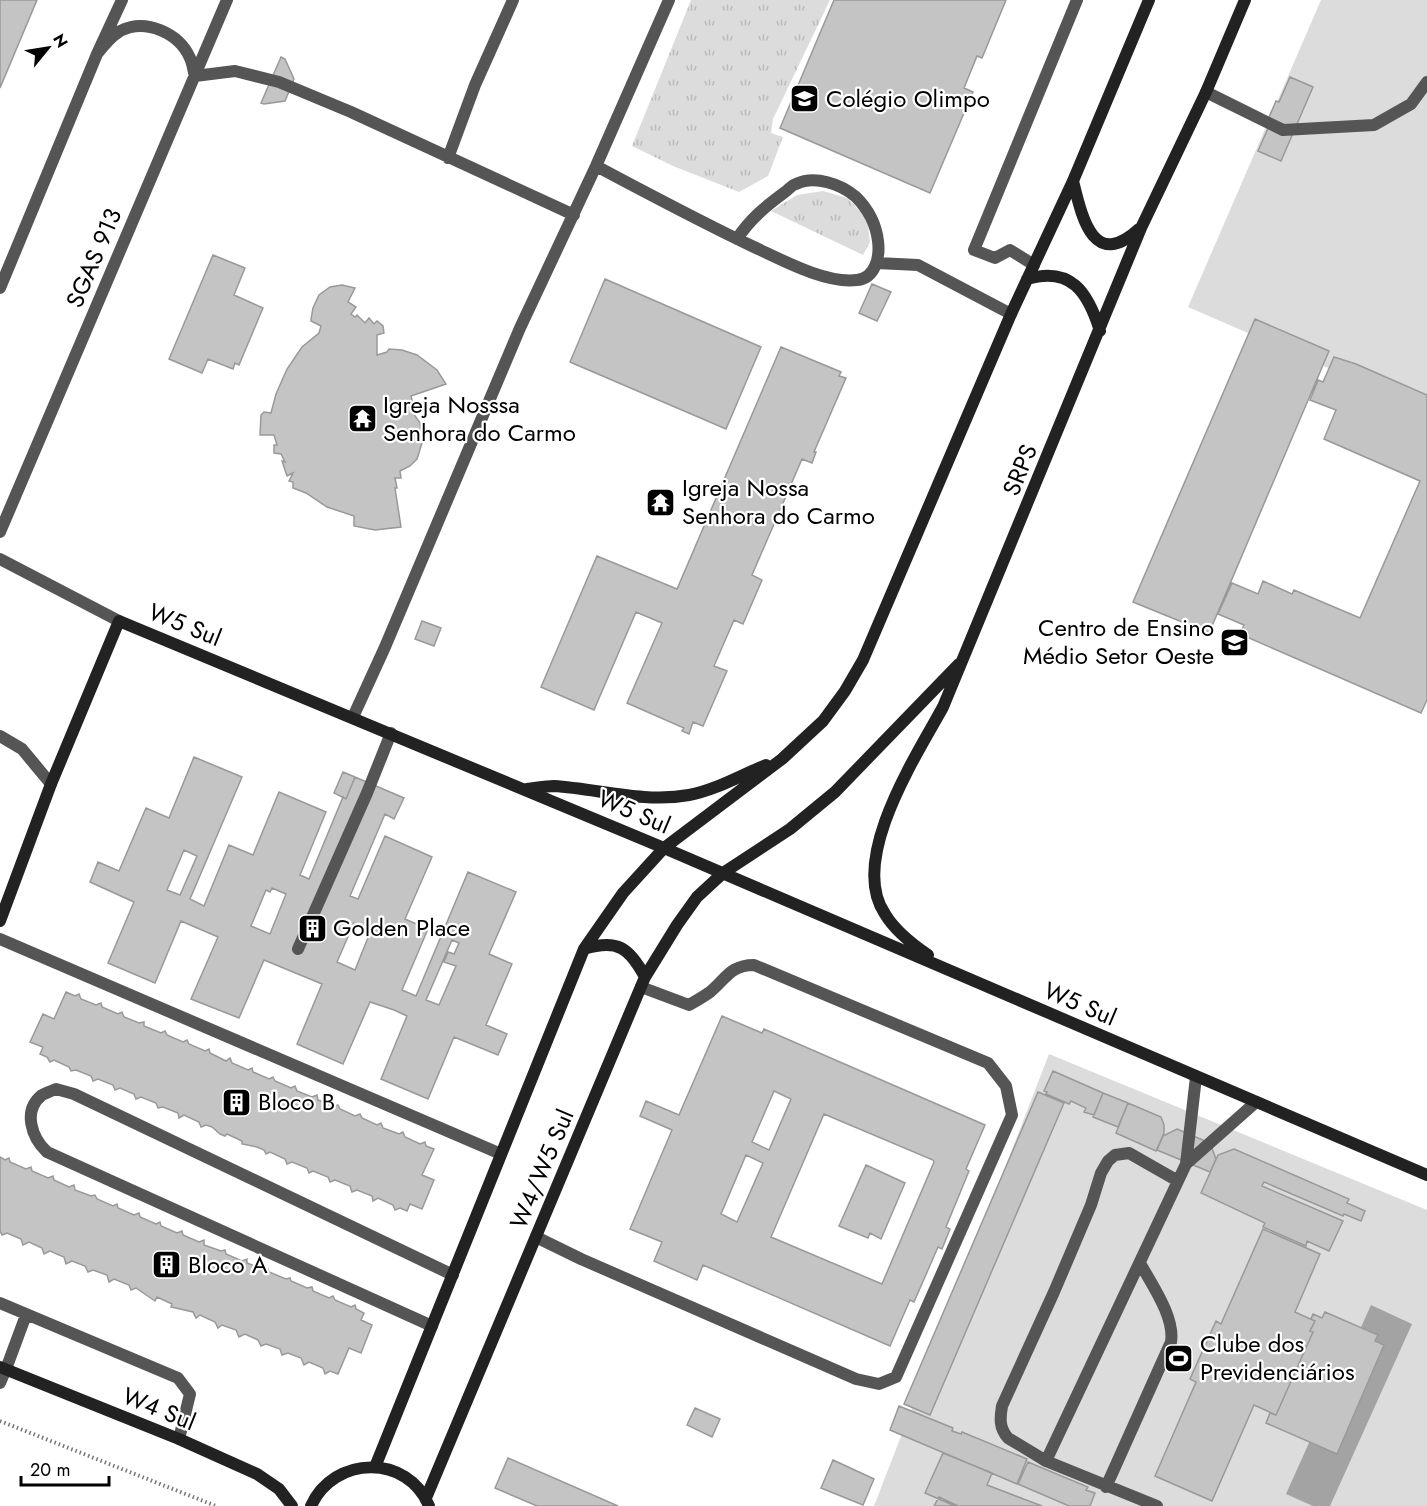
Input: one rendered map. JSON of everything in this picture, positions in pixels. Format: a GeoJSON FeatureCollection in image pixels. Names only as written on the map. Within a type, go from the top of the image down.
{"type":"FeatureCollection","features":[{"type":"Feature","properties":{"kind":"main road"},"geometry":{"type":"LineString","coordinates":[[664,848],[782,759],[823,721],[845,691],[863,660],[1011,314],[1073,181],[1149,0]]}},
{"type":"Feature","properties":{"kind":"main road","name":"SRPS"},"geometry":{"type":"LineString","coordinates":[[723,873],[790,829],[835,792],[964,658],[1141,228],[1206,92],[1245,0]]}},
{"type":"Feature","properties":{"kind":"main road"},"geometry":{"type":"LineString","coordinates":[[1073,181],[1086,226],[1097,240],[1111,245],[1120,243],[1141,228]]}},
{"type":"Feature","properties":{"kind":"main road"},"geometry":{"type":"LineString","coordinates":[[1027,279],[1043,274],[1059,275],[1069,279],[1086,296],[1093,308],[1100,330]]}},
{"type":"Feature","properties":{"kind":"main road","name":"W5 Sul"},"geometry":{"type":"LineString","coordinates":[[0,921],[51,784],[119,621],[664,848],[1427,1175]]}},
{"type":"Feature","properties":{"kind":"main road"},"geometry":{"type":"LineString","coordinates":[[943,967],[900,932],[885,914],[878,901],[873,870],[876,849],[884,825],[910,767],[943,707],[964,658]]}},
{"type":"Feature","properties":{"kind":"main road"},"geometry":{"type":"LineString","coordinates":[[526,790],[552,786],[627,796],[688,795],[708,790],[782,759]]}},
{"type":"Feature","properties":{"kind":"main road","name":"W4/W5 Sul"},"geometry":{"type":"LineString","coordinates":[[375,1467],[584,949],[623,893],[664,848]]}},
{"type":"Feature","properties":{"kind":"main road","name":"W4/W5 Sul"},"geometry":{"type":"LineString","coordinates":[[428,1502],[643,982],[677,925],[697,897],[723,873]]}},
{"type":"Feature","properties":{"kind":"main road"},"geometry":{"type":"LineString","coordinates":[[584,949],[600,944],[615,944],[631,957],[643,982]]}},
{"type":"Feature","properties":{"kind":"main road","name":"W4 Sul"},"geometry":{"type":"LineString","coordinates":[[3,1368],[179,1439],[257,1474],[279,1489],[292,1506]]}},
{"type":"Feature","properties":{"kind":"main road"},"geometry":{"type":"LineString","coordinates":[[311,1506],[317,1493],[333,1478],[353,1469],[375,1467],[395,1472],[413,1483],[428,1502]]}},
{"type":"Feature","properties":{"kind":"street"},"geometry":{"type":"LineString","coordinates":[[0,288],[97,54],[122,0]]}},
{"type":"Feature","properties":{"kind":"street","name":"SGAS 913"},"geometry":{"type":"LineString","coordinates":[[0,532],[227,0]]}},
{"type":"Feature","properties":{"kind":"street"},"geometry":{"type":"LineString","coordinates":[[448,158],[475,85],[513,0]]}},
{"type":"Feature","properties":{"kind":"street"},"geometry":{"type":"LineString","coordinates":[[353,717],[520,328],[574,215],[669,0]]}},
{"type":"Feature","properties":{"kind":"street"},"geometry":{"type":"LineString","coordinates":[[1034,265],[1010,250],[995,258],[974,250],[1077,0]]}},
{"type":"Feature","properties":{"kind":"street"},"geometry":{"type":"LineString","coordinates":[[97,54],[107,41],[120,31],[136,27],[153,27],[169,33],[181,44],[190,59],[195,76],[235,71],[279,82],[351,112],[574,215]]}},
{"type":"Feature","properties":{"kind":"street"},"geometry":{"type":"LineString","coordinates":[[1206,92],[1283,130],[1374,125],[1411,104],[1427,82]]}},
{"type":"Feature","properties":{"kind":"street"},"geometry":{"type":"LineString","coordinates":[[596,166],[736,239],[802,270],[836,278],[857,280],[866,278],[877,263],[879,249],[877,233],[867,209],[849,192],[828,182],[805,181],[795,184],[755,215],[736,239]]}},
{"type":"Feature","properties":{"kind":"street"},"geometry":{"type":"LineString","coordinates":[[877,263],[918,266],[1011,314]]}},
{"type":"Feature","properties":{"kind":"street"},"geometry":{"type":"LineString","coordinates":[[0,559],[119,621]]}},
{"type":"Feature","properties":{"kind":"street"},"geometry":{"type":"LineString","coordinates":[[298,950],[392,733]]}},
{"type":"Feature","properties":{"kind":"street"},"geometry":{"type":"LineString","coordinates":[[0,736],[22,750],[51,784]]}},
{"type":"Feature","properties":{"kind":"street"},"geometry":{"type":"LineString","coordinates":[[0,939],[501,1154]]}},
{"type":"Feature","properties":{"kind":"street"},"geometry":{"type":"LineString","coordinates":[[536,1237],[592,1264],[856,1379],[879,1384],[896,1377],[1012,1115],[1006,1086],[988,1063],[754,965],[744,965],[733,969],[710,992],[689,1005],[643,982]]}},
{"type":"Feature","properties":{"kind":"street"},"geometry":{"type":"LineString","coordinates":[[1046,1461],[1186,1164],[1196,1077]]}},
{"type":"Feature","properties":{"kind":"street"},"geometry":{"type":"LineString","coordinates":[[432,1326],[47,1152],[37,1143],[31,1125],[31,1111],[41,1096],[56,1089],[74,1094],[453,1275]]}},
{"type":"Feature","properties":{"kind":"street"},"geometry":{"type":"LineString","coordinates":[[1186,1164],[1256,1102]]}},
{"type":"Feature","properties":{"kind":"street"},"geometry":{"type":"LineString","coordinates":[[1157,1506],[1046,1461],[1018,1445],[1003,1433],[1000,1420],[1002,1406],[1059,1281],[1091,1205],[1101,1173],[1115,1155],[1129,1153],[1178,1181]]}},
{"type":"Feature","properties":{"kind":"street"},"geometry":{"type":"LineString","coordinates":[[1106,1487],[1171,1342],[1172,1334],[1166,1314],[1140,1263]]}},
{"type":"Feature","properties":{"kind":"street"},"geometry":{"type":"LineString","coordinates":[[0,1303],[178,1378],[190,1394],[179,1439]]}},
{"type":"Feature","properties":{"kind":"street"},"geometry":{"type":"LineString","coordinates":[[0,1383],[3,1368],[26,1315]]}},
{"type":"Feature","properties":{"kind":"path"},"geometry":{"type":"LineString","coordinates":[[0,1420],[216,1506]]}},
{"type":"Feature","properties":{"kind":"green space"},"geometry":{"type":"Polygon","coordinates":[[[691,0],[830,0],[773,119],[771,133],[783,137],[768,176],[739,192],[673,166],[632,146],[691,0]]]}},
{"type":"Feature","properties":{"kind":"green space"},"geometry":{"type":"Polygon","coordinates":[[[1321,0],[1427,0],[1427,411],[1188,307],[1321,0]]]}},
{"type":"Feature","properties":{"kind":"green space"},"geometry":{"type":"Polygon","coordinates":[[[823,191],[847,198],[863,214],[868,226],[870,242],[863,255],[771,211],[797,195],[823,191]]]}},
{"type":"Feature","properties":{"kind":"green space","name":"Clube dos Previdenciários"},"geometry":{"type":"Polygon","coordinates":[[[1049,1054],[1427,1210],[1427,1506],[874,1506],[1049,1054]]]}},
{"type":"Feature","properties":{"kind":"shaded area"},"geometry":{"type":"Polygon","coordinates":[[[1371,1305],[1412,1324],[1330,1506],[1313,1506],[1286,1494],[1371,1305]]]}},
{"type":"Feature","properties":{"kind":"building"},"geometry":{"type":"Polygon","coordinates":[[[0,0],[37,0],[0,88],[0,0]]]}},
{"type":"Feature","properties":{"kind":"building"},"geometry":{"type":"Polygon","coordinates":[[[834,0],[1006,0],[982,58],[977,56],[964,88],[973,92],[930,193],[780,128],[834,0]]]}},
{"type":"Feature","properties":{"kind":"building"},"geometry":{"type":"Polygon","coordinates":[[[281,57],[285,59],[294,79],[285,101],[261,103],[281,57]]]}},
{"type":"Feature","properties":{"kind":"building"},"geometry":{"type":"Polygon","coordinates":[[[1290,77],[1313,87],[1281,161],[1258,151],[1269,126],[1266,124],[1290,77]]]}},
{"type":"Feature","properties":{"kind":"building"},"geometry":{"type":"Polygon","coordinates":[[[213,255],[245,268],[234,295],[263,308],[239,365],[235,363],[233,369],[208,359],[202,373],[169,359],[213,255]]]}},
{"type":"Feature","properties":{"kind":"building"},"geometry":{"type":"Polygon","coordinates":[[[605,279],[761,347],[726,429],[570,362],[605,279]]]}},
{"type":"Feature","properties":{"kind":"building"},"geometry":{"type":"Polygon","coordinates":[[[872,284],[891,292],[877,321],[859,313],[872,284]]]}},
{"type":"Feature","properties":{"kind":"building"},"geometry":{"type":"Polygon","coordinates":[[[342,285],[355,288],[348,302],[356,307],[351,314],[355,317],[357,315],[365,323],[369,318],[374,324],[377,321],[383,326],[384,333],[377,335],[377,355],[389,349],[417,355],[437,370],[446,384],[411,396],[413,404],[409,407],[420,423],[423,440],[417,459],[400,471],[401,478],[395,478],[401,527],[375,530],[354,526],[354,516],[327,507],[306,493],[293,488],[293,482],[289,481],[293,473],[287,476],[281,454],[274,453],[274,445],[277,445],[274,435],[260,435],[261,415],[264,412],[271,413],[287,369],[302,347],[319,333],[321,326],[311,319],[319,295],[330,287],[342,285]]]}},
{"type":"Feature","properties":{"kind":"building"},"geometry":{"type":"Polygon","coordinates":[[[1255,319],[1329,351],[1209,633],[1133,602],[1255,319]]]}},
{"type":"Feature","properties":{"kind":"building"},"geometry":{"type":"Polygon","coordinates":[[[781,347],[841,372],[839,376],[846,378],[814,452],[816,452],[812,463],[802,459],[752,575],[762,580],[743,624],[734,620],[714,666],[727,671],[703,726],[693,722],[689,734],[682,731],[684,728],[627,703],[662,623],[636,612],[594,710],[541,687],[597,556],[677,589],[781,347]]]}},
{"type":"Feature","properties":{"kind":"building"},"geometry":{"type":"Polygon","coordinates":[[[1334,357],[1356,364],[1427,395],[1427,700],[1421,713],[1240,634],[1244,625],[1218,614],[1232,583],[1258,594],[1263,581],[1292,594],[1294,590],[1360,618],[1420,481],[1324,439],[1336,410],[1310,400],[1318,380],[1323,382],[1334,357]]]}},
{"type":"Feature","properties":{"kind":"building"},"geometry":{"type":"Polygon","coordinates":[[[422,621],[441,628],[434,646],[415,639],[422,621]]]}},
{"type":"Feature","properties":{"kind":"building","name":"Golden Place"},"geometry":{"type":"Polygon","coordinates":[[[194,757],[242,777],[190,899],[204,906],[229,845],[253,855],[279,792],[326,812],[300,875],[309,879],[343,797],[346,799],[355,777],[404,798],[394,819],[385,814],[350,896],[358,899],[385,836],[432,857],[405,919],[428,929],[402,990],[416,996],[468,872],[516,892],[489,954],[512,964],[486,1025],[507,1034],[498,1055],[454,1037],[428,1099],[381,1079],[407,1016],[394,1010],[370,1002],[343,1064],[297,1044],[322,984],[264,960],[239,1018],[191,999],[218,937],[181,921],[155,983],[108,963],[134,902],[90,882],[98,862],[119,871],[146,808],[169,818],[194,757]],[[184,850],[167,890],[180,895],[197,856],[184,850]],[[272,888],[270,892],[266,890],[251,926],[270,934],[286,894],[272,888]],[[354,923],[337,962],[355,970],[369,935],[366,934],[368,929],[354,923]],[[452,940],[426,1000],[439,1005],[456,966],[444,962],[448,952],[454,954],[459,943],[452,940]]]}},
{"type":"Feature","properties":{"kind":"building"},"geometry":{"type":"Polygon","coordinates":[[[343,772],[355,777],[346,799],[334,793],[343,772]]]}},
{"type":"Feature","properties":{"kind":"building","name":"Bloco B"},"geometry":{"type":"Polygon","coordinates":[[[66,992],[75,996],[79,994],[81,999],[96,1005],[101,1003],[102,1007],[118,1014],[122,1012],[124,1017],[139,1023],[144,1022],[144,1026],[161,1033],[165,1031],[167,1035],[183,1042],[187,1040],[189,1044],[205,1051],[209,1049],[210,1053],[226,1061],[230,1058],[232,1063],[248,1070],[252,1068],[253,1072],[269,1079],[273,1077],[275,1081],[291,1088],[295,1086],[297,1091],[312,1097],[317,1095],[318,1100],[334,1106],[338,1105],[340,1109],[355,1116],[360,1114],[362,1118],[377,1125],[381,1123],[383,1128],[399,1134],[403,1132],[405,1137],[420,1144],[425,1142],[426,1146],[434,1149],[422,1175],[434,1180],[422,1209],[410,1204],[407,1211],[400,1208],[395,1210],[393,1205],[378,1198],[373,1201],[372,1196],[357,1190],[352,1192],[350,1186],[335,1180],[330,1182],[328,1177],[313,1171],[309,1173],[307,1168],[292,1162],[287,1164],[285,1159],[270,1152],[266,1154],[264,1150],[257,1147],[242,1144],[242,1141],[227,1134],[225,1136],[220,1134],[212,1127],[206,1125],[201,1127],[199,1122],[184,1115],[179,1118],[178,1113],[163,1107],[158,1108],[156,1103],[141,1097],[136,1099],[134,1094],[120,1088],[115,1090],[113,1085],[98,1079],[93,1081],[91,1076],[76,1070],[71,1071],[69,1067],[54,1060],[50,1062],[47,1057],[40,1054],[43,1047],[30,1042],[43,1014],[54,1019],[66,992]]]}},
{"type":"Feature","properties":{"kind":"building"},"geometry":{"type":"Polygon","coordinates":[[[722,1016],[762,1033],[764,1029],[985,1125],[966,1169],[969,1171],[946,1227],[950,1229],[942,1249],[938,1247],[914,1302],[910,1300],[890,1346],[703,1265],[697,1280],[654,1261],[662,1242],[630,1229],[672,1130],[640,1116],[646,1101],[679,1115],[722,1016]],[[774,1091],[752,1142],[769,1150],[791,1099],[774,1091]],[[824,1114],[771,1237],[882,1284],[934,1162],[824,1114]],[[746,1155],[721,1214],[737,1222],[763,1163],[746,1155]]]}},
{"type":"Feature","properties":{"kind":"building"},"geometry":{"type":"Polygon","coordinates":[[[1053,1071],[1103,1093],[1094,1115],[1084,1112],[1086,1108],[1071,1101],[1069,1104],[1046,1094],[1047,1092],[1044,1091],[1053,1071]]]}},
{"type":"Feature","properties":{"kind":"building"},"geometry":{"type":"Polygon","coordinates":[[[1038,1092],[1064,1103],[930,1415],[904,1404],[1038,1092]]]}},
{"type":"Feature","properties":{"kind":"building"},"geometry":{"type":"Polygon","coordinates":[[[1103,1093],[1128,1103],[1118,1127],[1093,1117],[1103,1093]]]}},
{"type":"Feature","properties":{"kind":"building"},"geometry":{"type":"Polygon","coordinates":[[[1128,1103],[1161,1117],[1164,1133],[1156,1151],[1116,1133],[1128,1103]]]}},
{"type":"Feature","properties":{"kind":"building"},"geometry":{"type":"Polygon","coordinates":[[[1177,1129],[1210,1143],[1216,1159],[1210,1172],[1157,1150],[1163,1136],[1177,1129]]]}},
{"type":"Feature","properties":{"kind":"building"},"geometry":{"type":"Polygon","coordinates":[[[1234,1149],[1349,1199],[1347,1203],[1365,1211],[1361,1221],[1344,1214],[1343,1216],[1264,1182],[1262,1186],[1343,1221],[1329,1251],[1307,1241],[1306,1246],[1263,1227],[1265,1223],[1201,1193],[1218,1155],[1234,1149]]]}},
{"type":"Feature","properties":{"kind":"building","name":"Bloco A"},"geometry":{"type":"Polygon","coordinates":[[[0,1157],[5,1160],[9,1158],[10,1162],[26,1169],[31,1167],[32,1171],[48,1178],[53,1176],[54,1180],[69,1187],[74,1185],[75,1190],[91,1196],[95,1195],[97,1199],[113,1206],[117,1204],[118,1208],[134,1215],[139,1213],[140,1217],[156,1224],[160,1222],[161,1226],[177,1233],[182,1231],[183,1235],[199,1242],[204,1240],[204,1245],[221,1251],[225,1250],[226,1254],[242,1261],[247,1259],[247,1263],[268,1269],[269,1272],[286,1279],[290,1278],[291,1281],[307,1288],[312,1287],[313,1291],[329,1298],[333,1296],[335,1300],[351,1307],[355,1305],[356,1309],[364,1313],[361,1320],[372,1325],[361,1353],[349,1348],[338,1374],[330,1371],[325,1374],[323,1368],[309,1362],[304,1365],[301,1358],[288,1353],[282,1355],[280,1349],[266,1344],[261,1346],[258,1340],[245,1334],[239,1337],[236,1330],[222,1325],[218,1328],[215,1322],[200,1315],[196,1318],[193,1312],[171,1307],[172,1304],[157,1297],[155,1301],[136,1288],[131,1290],[129,1285],[114,1279],[109,1282],[107,1275],[93,1270],[88,1272],[85,1266],[72,1261],[66,1264],[64,1257],[50,1251],[44,1254],[42,1248],[29,1242],[23,1245],[21,1239],[7,1233],[2,1235],[0,1231],[0,1157]]]}},
{"type":"Feature","properties":{"kind":"building"},"geometry":{"type":"Polygon","coordinates":[[[866,1165],[905,1183],[881,1239],[870,1233],[868,1238],[839,1226],[866,1165]]]}},
{"type":"Feature","properties":{"kind":"building"},"geometry":{"type":"Polygon","coordinates":[[[1263,1229],[1320,1254],[1295,1312],[1315,1321],[1310,1331],[1313,1332],[1276,1415],[1254,1405],[1212,1501],[1155,1476],[1196,1382],[1190,1379],[1216,1321],[1221,1324],[1263,1229]]]}},
{"type":"Feature","properties":{"kind":"building"},"geometry":{"type":"Polygon","coordinates":[[[1325,1312],[1378,1335],[1375,1341],[1384,1345],[1337,1454],[1266,1423],[1270,1413],[1276,1415],[1313,1332],[1310,1331],[1315,1321],[1311,1319],[1313,1314],[1322,1318],[1325,1312]]]}},
{"type":"Feature","properties":{"kind":"building"},"geometry":{"type":"Polygon","coordinates":[[[899,1406],[953,1428],[952,1431],[961,1434],[962,1432],[1027,1459],[1017,1484],[890,1430],[899,1406]]]}},
{"type":"Feature","properties":{"kind":"building"},"geometry":{"type":"Polygon","coordinates":[[[695,1408],[720,1419],[712,1437],[687,1425],[695,1408]]]}},
{"type":"Feature","properties":{"kind":"building"},"geometry":{"type":"Polygon","coordinates":[[[943,1453],[992,1473],[987,1485],[1042,1506],[955,1506],[925,1493],[943,1453]]]}},
{"type":"Feature","properties":{"kind":"building"},"geometry":{"type":"Polygon","coordinates":[[[508,1458],[618,1506],[537,1506],[495,1488],[508,1458]]]}},
{"type":"Feature","properties":{"kind":"building"},"geometry":{"type":"Polygon","coordinates":[[[833,1460],[874,1479],[863,1505],[821,1488],[833,1460]]]}},
{"type":"Feature","properties":{"kind":"building"},"geometry":{"type":"Polygon","coordinates":[[[1028,1462],[1088,1487],[1086,1490],[1095,1493],[1090,1506],[1069,1506],[1018,1484],[1028,1462]]]}},
{"type":"Feature","properties":{"kind":"building"},"geometry":{"type":"Polygon","coordinates":[[[939,1497],[958,1506],[934,1506],[939,1497]]]}},
{"type":"Feature","properties":{"kind":"place","name":"Colégio Olimpo"},"geometry":{"type":"Point","coordinates":[805,99]}},
{"type":"Feature","properties":{"kind":"place","name":"Igreja Nosssa Senhora do Carmo"},"geometry":{"type":"Point","coordinates":[362,419]}},
{"type":"Feature","properties":{"kind":"place","name":"Igreja Nossa Senhora do Carmo"},"geometry":{"type":"Point","coordinates":[661,502]}},
{"type":"Feature","properties":{"kind":"place","name":"Centro de Ensino Médio Setor Oeste"},"geometry":{"type":"Point","coordinates":[1235,642]}},
{"type":"Feature","properties":{"kind":"place","name":"Golden Place"},"geometry":{"type":"Point","coordinates":[312,928]}},
{"type":"Feature","properties":{"kind":"place","name":"Bloco B"},"geometry":{"type":"Point","coordinates":[237,1102]}},
{"type":"Feature","properties":{"kind":"place","name":"Bloco A"},"geometry":{"type":"Point","coordinates":[167,1265]}},
{"type":"Feature","properties":{"kind":"place","name":"Clube dos Previdenciários"},"geometry":{"type":"Point","coordinates":[1179,1358]}}]}
